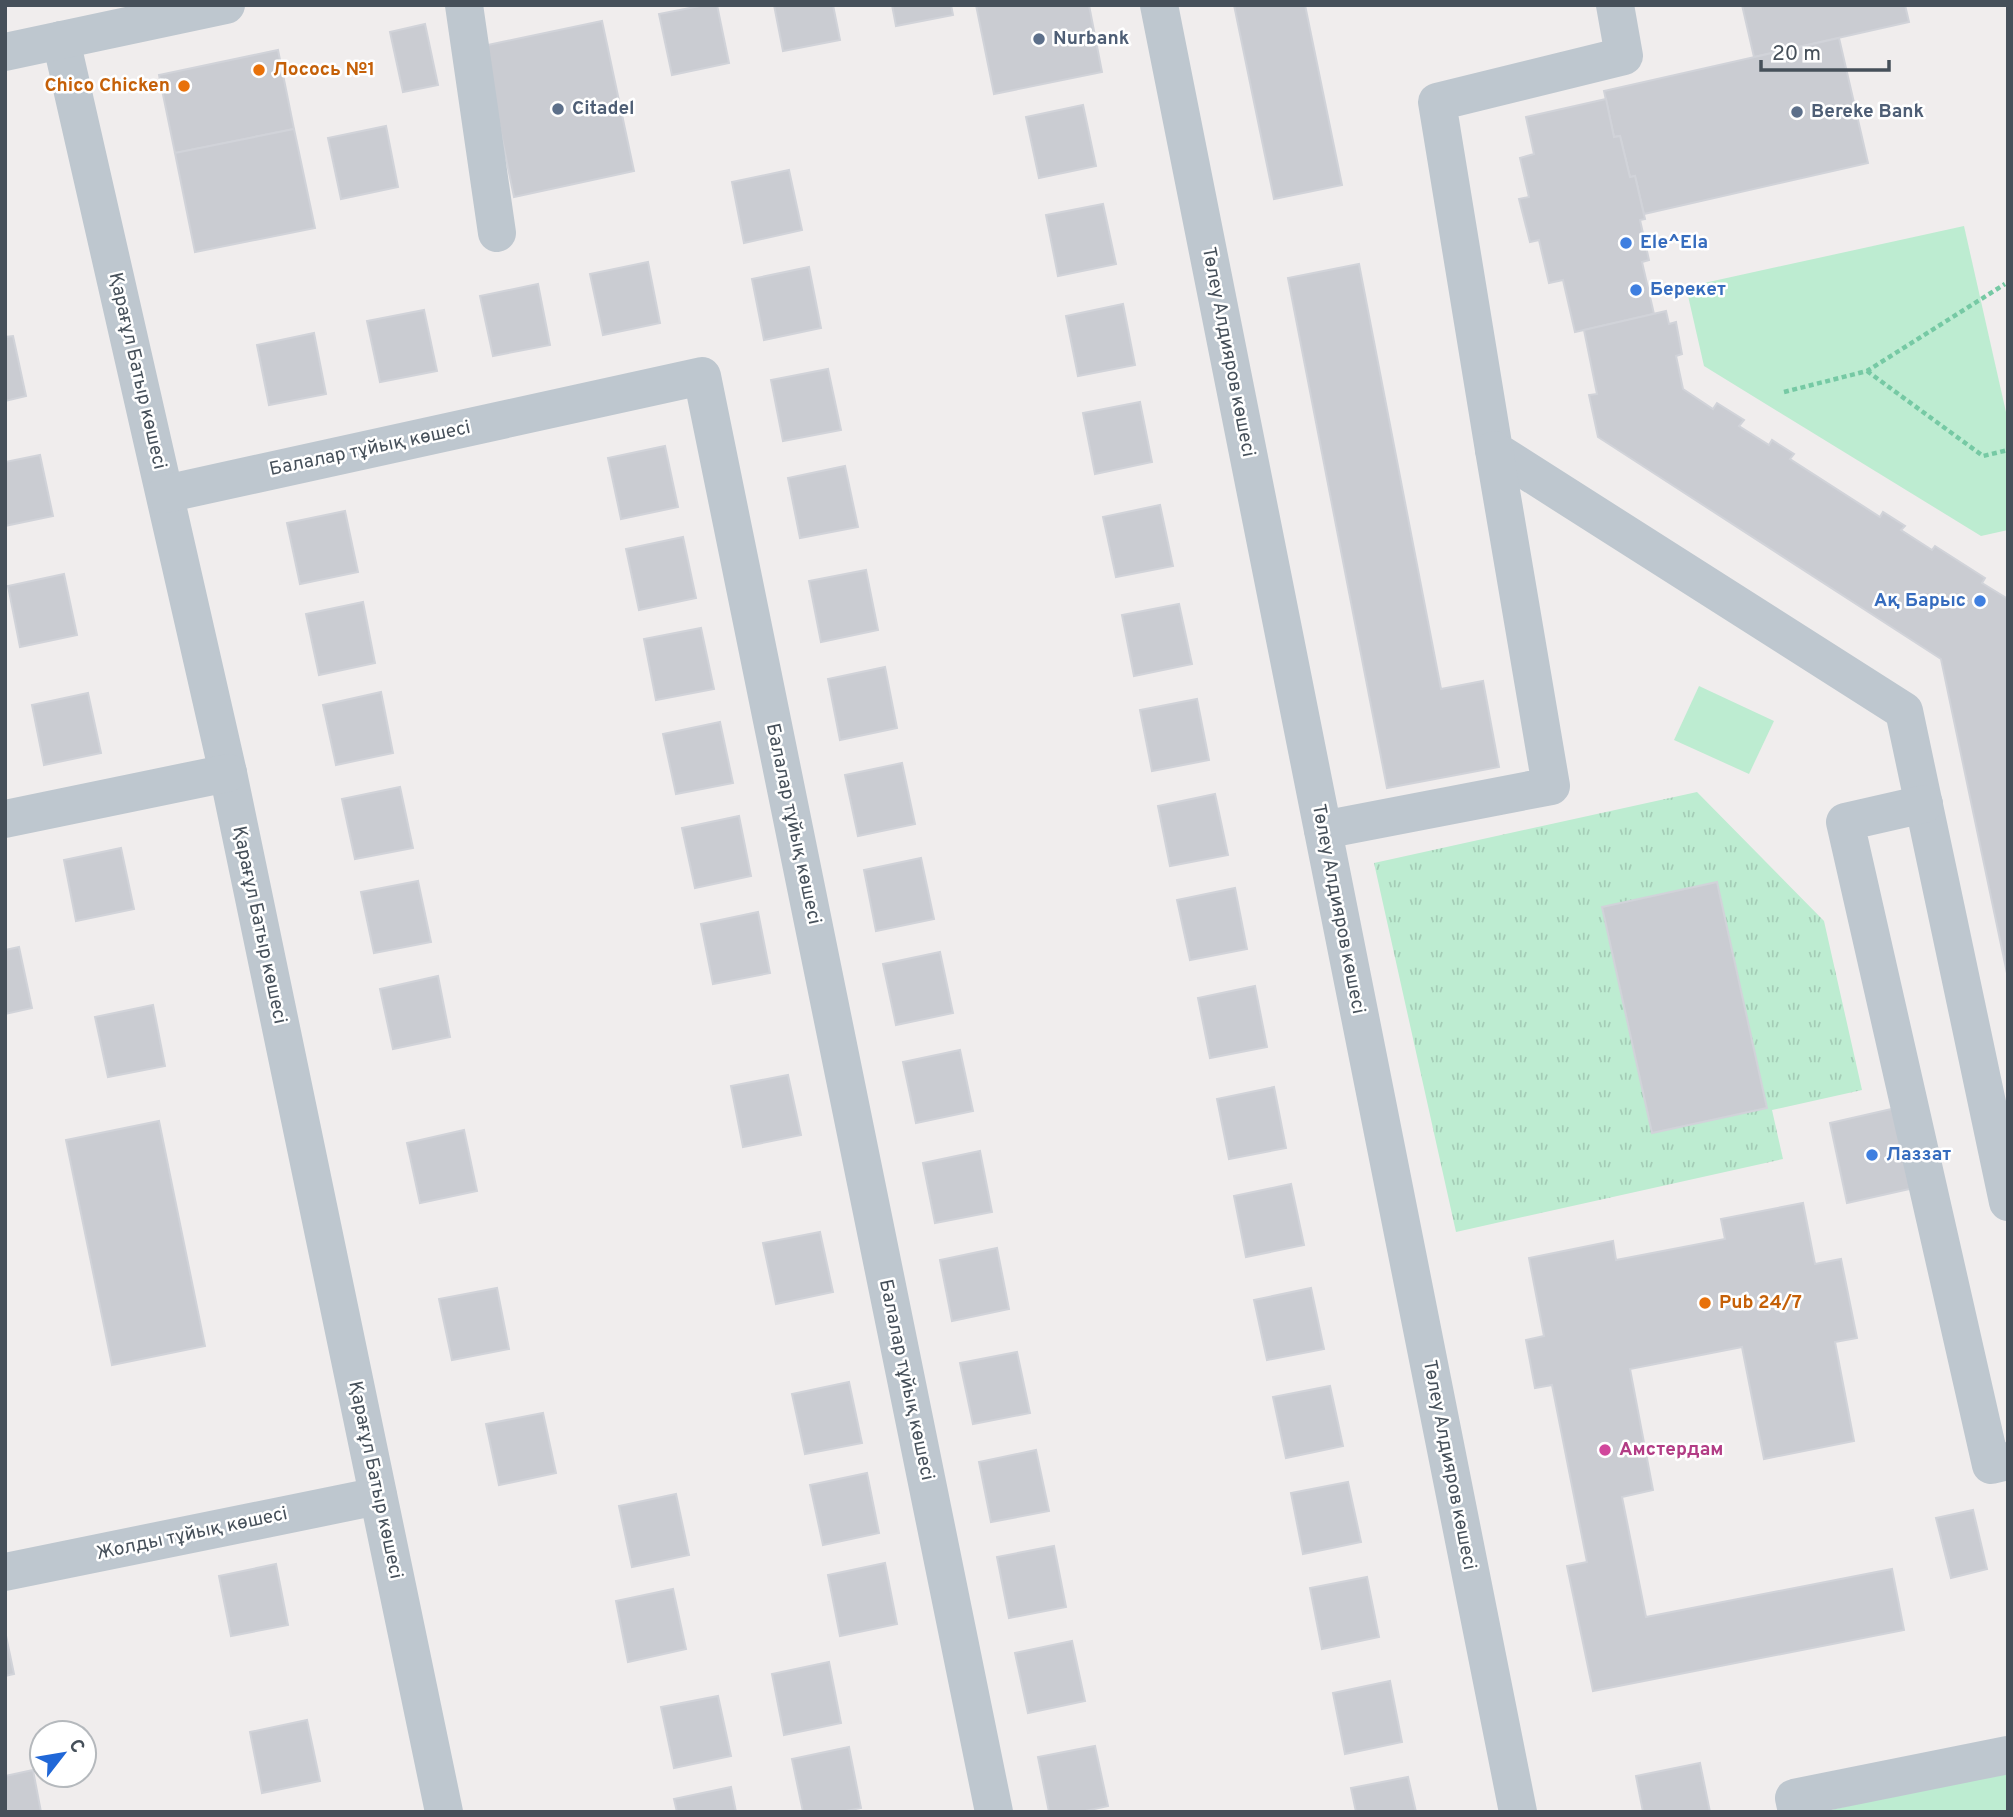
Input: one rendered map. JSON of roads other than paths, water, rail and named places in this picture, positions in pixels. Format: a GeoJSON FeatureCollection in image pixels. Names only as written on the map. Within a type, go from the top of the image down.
{"type":"FeatureCollection","features":[{"type":"Feature","properties":{"kind":"street"},"geometry":{"type":"LineString","coordinates":[[5,52],[226,5]]}},
{"type":"Feature","properties":{"kind":"street"},"geometry":{"type":"LineString","coordinates":[[464,5],[497,233]]}},
{"type":"Feature","properties":{"kind":"street","name":"Төлеу Алдияров көшесі"},"geometry":{"type":"LineString","coordinates":[[1159,5],[1518,1812]]}},
{"type":"Feature","properties":{"kind":"street"},"geometry":{"type":"LineString","coordinates":[[1323,830],[1551,786],[1437,103],[1624,55],[1615,5]]}},
{"type":"Feature","properties":{"kind":"street","name":"Қарағұл Батыр көшесі"},"geometry":{"type":"LineString","coordinates":[[61,40],[228,773],[444,1812]]}},
{"type":"Feature","properties":{"kind":"street","name":"Балалар тұйық көшесі"},"geometry":{"type":"LineString","coordinates":[[165,494],[702,376],[994,1812]]}},
{"type":"Feature","properties":{"kind":"street"},"geometry":{"type":"LineString","coordinates":[[1494,450],[1904,711],[2008,1202]]}},
{"type":"Feature","properties":{"kind":"street"},"geometry":{"type":"LineString","coordinates":[[5,819],[228,773]]}},
{"type":"Feature","properties":{"kind":"street"},"geometry":{"type":"LineString","coordinates":[[1924,804],[1846,822],[1991,1465],[2008,1461]]}},
{"type":"Feature","properties":{"kind":"street","name":"Жолды тұйық көшесі"},"geometry":{"type":"LineString","coordinates":[[5,1572],[378,1496]]}},
{"type":"Feature","properties":{"kind":"street"},"geometry":{"type":"LineString","coordinates":[[1797,1812],[1794,1798],[2008,1755]]}},
{"type":"Feature","properties":{"kind":"place","name":"Nurbank"},"geometry":{"type":"Point","coordinates":[1039,39]}},
{"type":"Feature","properties":{"kind":"place","name":"Лосось №1"},"geometry":{"type":"Point","coordinates":[259,70]}},
{"type":"Feature","properties":{"kind":"place","name":"Chico Chicken"},"geometry":{"type":"Point","coordinates":[184,86]}},
{"type":"Feature","properties":{"kind":"place","name":"Citadel"},"geometry":{"type":"Point","coordinates":[558,109]}},
{"type":"Feature","properties":{"kind":"place","name":"Bereke Bank"},"geometry":{"type":"Point","coordinates":[1797,112]}},
{"type":"Feature","properties":{"kind":"place","name":"Ele^Ela"},"geometry":{"type":"Point","coordinates":[1626,243]}},
{"type":"Feature","properties":{"kind":"place","name":"Берекет"},"geometry":{"type":"Point","coordinates":[1636,290]}},
{"type":"Feature","properties":{"kind":"place","name":"Ақ Барыс"},"geometry":{"type":"Point","coordinates":[1980,601]}},
{"type":"Feature","properties":{"kind":"place","name":"Лаззат"},"geometry":{"type":"Point","coordinates":[1872,1155]}},
{"type":"Feature","properties":{"kind":"place","name":"Pub 24/7"},"geometry":{"type":"Point","coordinates":[1705,1303]}},
{"type":"Feature","properties":{"kind":"place","name":"Амстердам"},"geometry":{"type":"Point","coordinates":[1605,1450]}}]}
